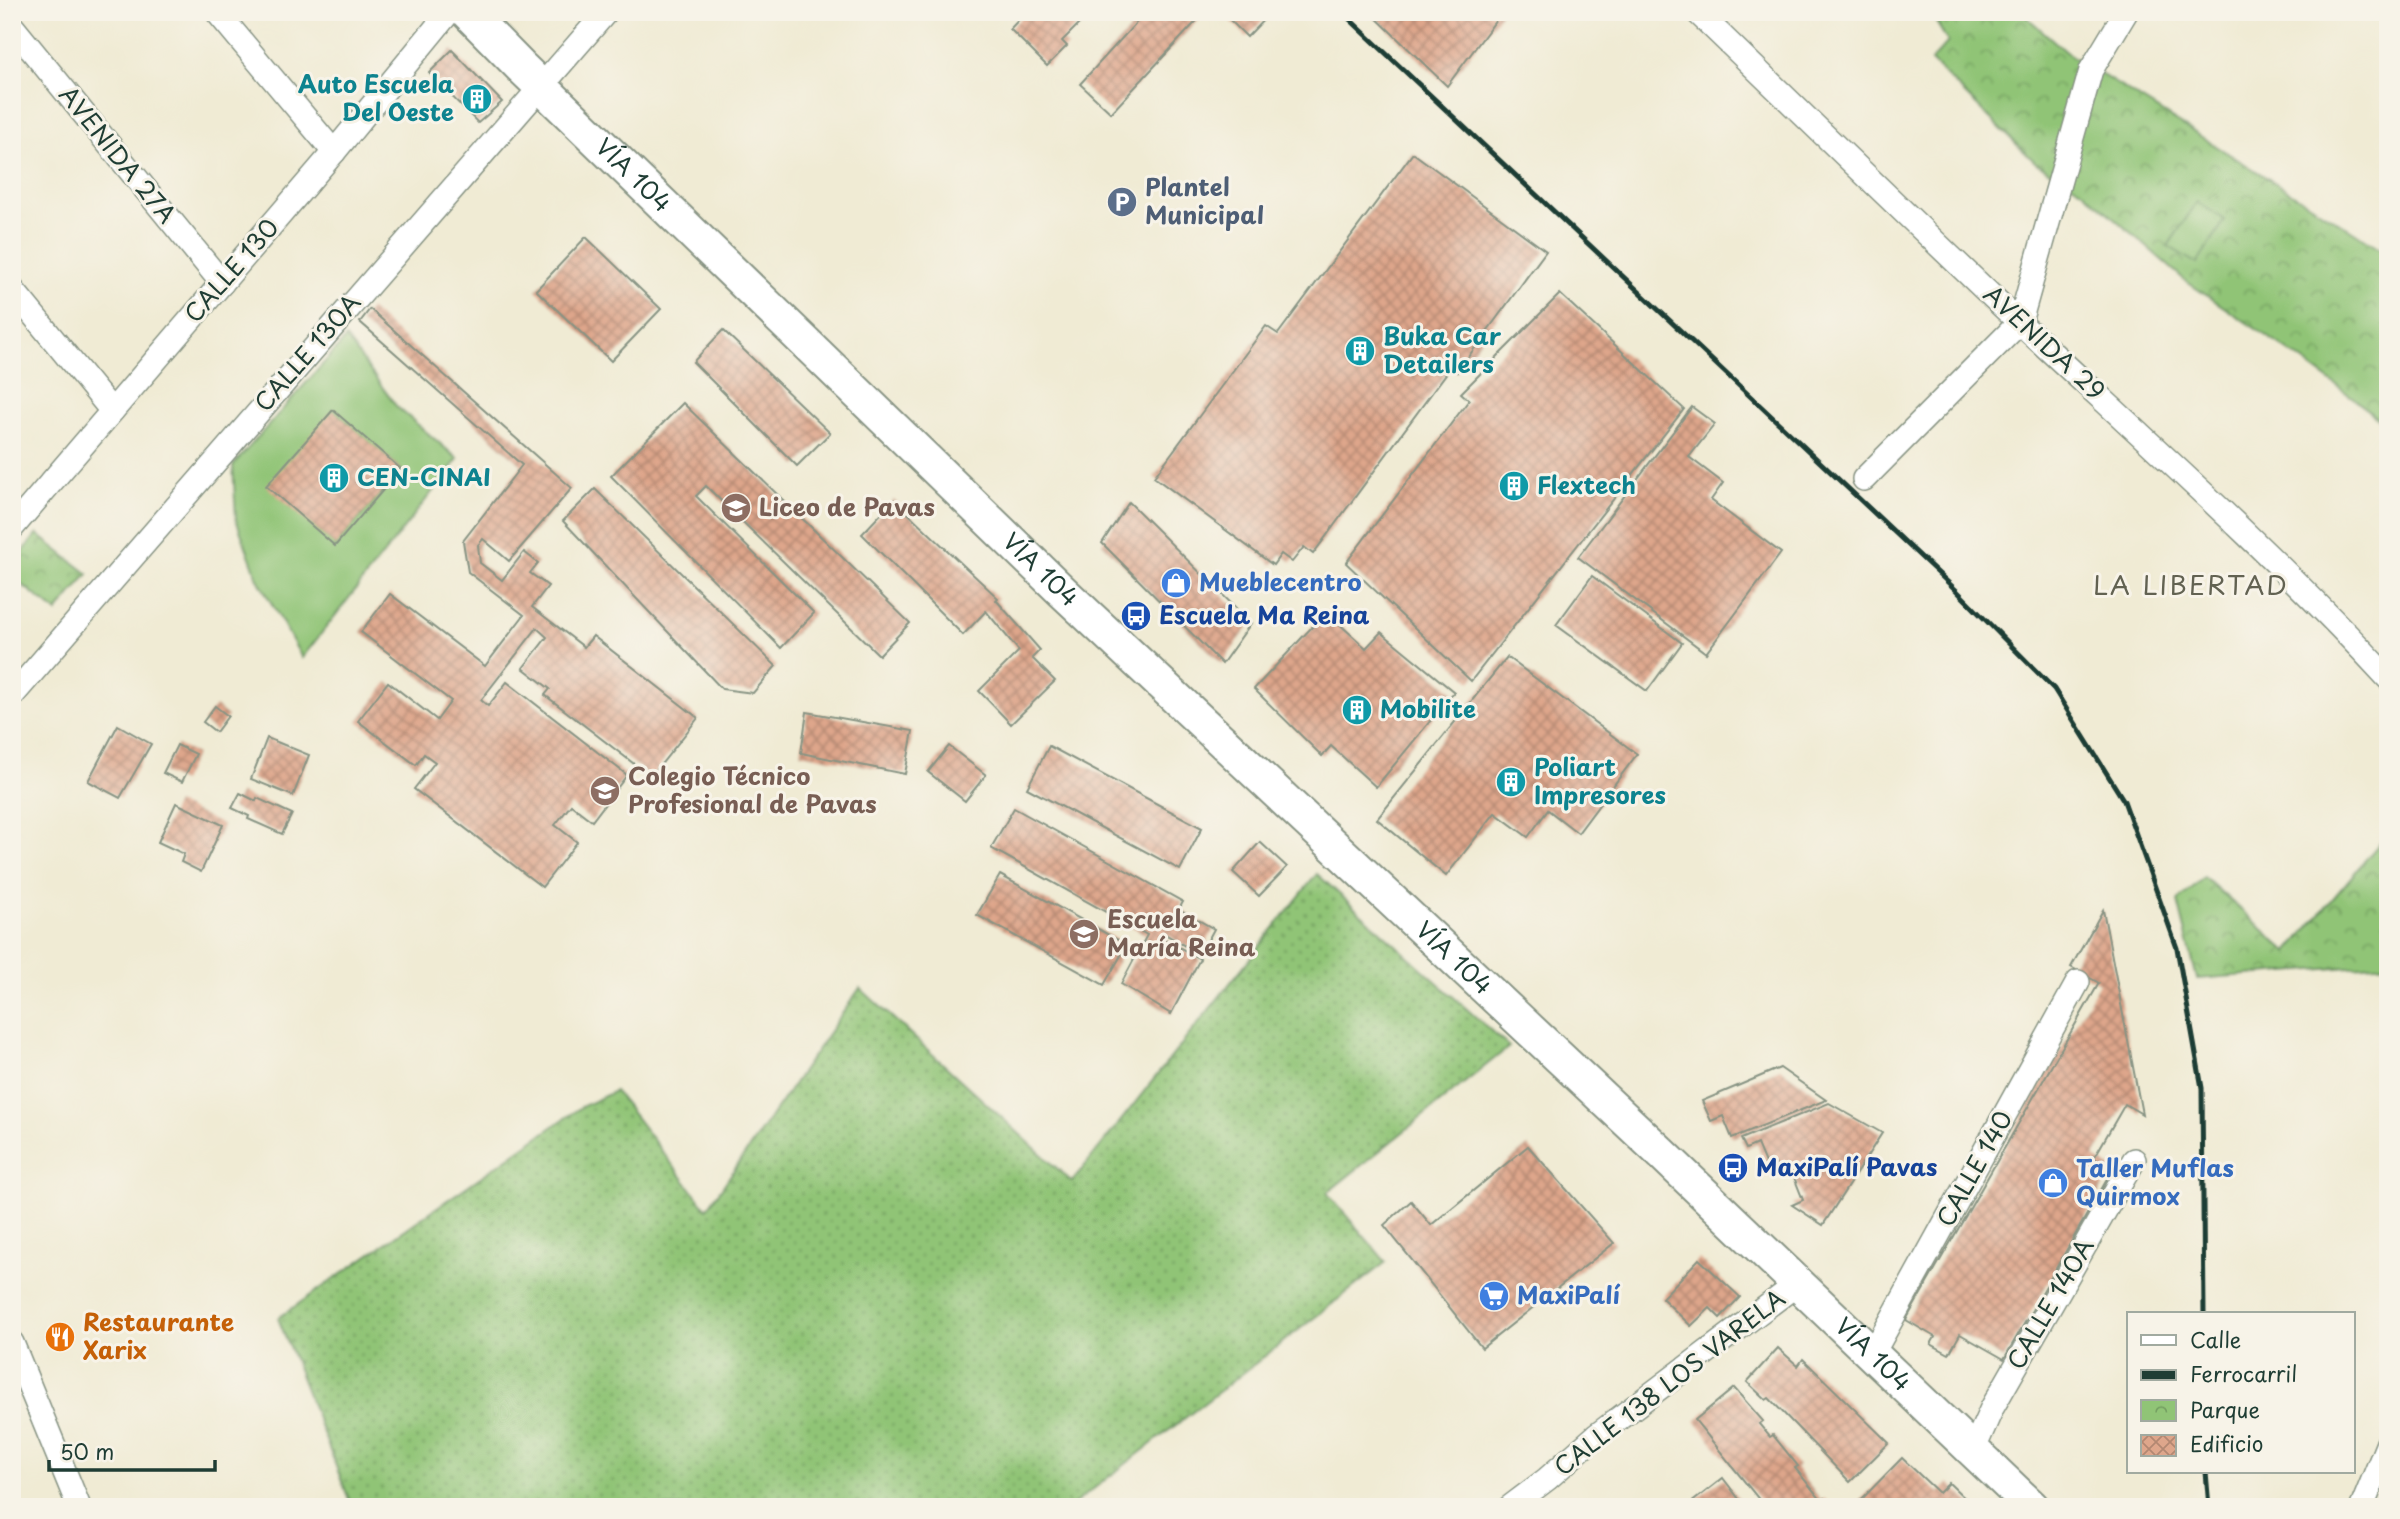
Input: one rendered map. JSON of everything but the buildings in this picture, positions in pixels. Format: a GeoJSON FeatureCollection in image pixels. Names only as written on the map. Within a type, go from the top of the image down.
{"type":"FeatureCollection","features":[{"type":"Feature","properties":{"kind":"main road","name":"VÍA 104"},"geometry":{"type":"LineString","coordinates":[[467,12],[540,86],[1071,599],[1623,1118],[2010,1507]]}},
{"type":"Feature","properties":{"kind":"main road","name":"VÍA 104"},"geometry":{"type":"LineString","coordinates":[[1793,1287],[1872,1355],[2032,1507]]}},
{"type":"Feature","properties":{"kind":"street"},"geometry":{"type":"LineString","coordinates":[[217,12],[334,152]]}},
{"type":"Feature","properties":{"kind":"street","name":"CALLE 130"},"geometry":{"type":"LineString","coordinates":[[12,528],[334,152],[449,12]]}},
{"type":"Feature","properties":{"kind":"street","name":"CALLE 130A"},"geometry":{"type":"LineString","coordinates":[[12,696],[606,12]]}},
{"type":"Feature","properties":{"kind":"street","name":"AVENIDA 29"},"geometry":{"type":"LineString","coordinates":[[1697,12],[2020,322],[2115,408],[2294,582],[2388,678]]}},
{"type":"Feature","properties":{"kind":"street"},"geometry":{"type":"LineString","coordinates":[[1864,479],[2020,322],[2091,69],[2126,12]]}},
{"type":"Feature","properties":{"kind":"street","name":"AVENIDA 27A"},"geometry":{"type":"LineString","coordinates":[[12,26],[222,283]]}},
{"type":"Feature","properties":{"kind":"street"},"geometry":{"type":"LineString","coordinates":[[12,289],[112,411]]}},
{"type":"Feature","properties":{"kind":"street","name":"CALLE 140"},"geometry":{"type":"LineString","coordinates":[[1872,1355],[2078,982]]}},
{"type":"Feature","properties":{"kind":"street","name":"CALLE 140A"},"geometry":{"type":"LineString","coordinates":[[1973,1451],[1992,1408],[2134,1160]]}},
{"type":"Feature","properties":{"kind":"street","name":"CALLE 138 LOS VARELA"},"geometry":{"type":"LineString","coordinates":[[1510,1507],[1597,1436],[1793,1287]]}},
{"type":"Feature","properties":{"kind":"street"},"geometry":{"type":"LineString","coordinates":[[12,1343],[79,1507]]}},
{"type":"Feature","properties":{"kind":"street"},"geometry":{"type":"LineString","coordinates":[[2362,1507],[2388,1443]]}},
{"type":"Feature","properties":{"kind":"green space"},"geometry":{"type":"Polygon","coordinates":[[[1930,12],[2021,12],[2070,55],[2388,253],[2388,428],[2356,400],[2290,352],[2187,282],[2082,190],[2036,163],[1931,61],[1948,42],[1930,12]]]}},
{"type":"Feature","properties":{"kind":"green space"},"geometry":{"type":"Polygon","coordinates":[[[2197,202],[2225,220],[2197,264],[2168,246],[2197,202]]]}},
{"type":"Feature","properties":{"kind":"green space"},"geometry":{"type":"Polygon","coordinates":[[[346,338],[397,407],[458,459],[302,658],[258,579],[236,519],[233,465],[346,338]],[[333,410],[335,546],[401,470],[333,410]]]}},
{"type":"Feature","properties":{"kind":"green space"},"geometry":{"type":"Polygon","coordinates":[[[37,534],[88,574],[57,612],[12,577],[12,565],[37,534]]]}},
{"type":"Feature","properties":{"kind":"green space"},"geometry":{"type":"Polygon","coordinates":[[[2388,833],[2388,964],[2197,979],[2178,901],[2204,877],[2288,952],[2388,833]]]}},
{"type":"Feature","properties":{"kind":"green space"},"geometry":{"type":"Polygon","coordinates":[[[1317,874],[1509,1047],[1327,1193],[1386,1262],[1070,1507],[352,1507],[278,1318],[581,1107],[615,1091],[707,1209],[860,988],[1072,1182],[1317,874]]]}},
{"type":"Feature","properties":{"kind":"railway"},"geometry":{"type":"LineString","coordinates":[[1342,12],[1956,590],[2054,689],[2124,801],[2177,948],[2202,1088],[2204,1312]]}},
{"type":"Feature","properties":{"kind":"railway"},"geometry":{"type":"LineString","coordinates":[[2206,1474],[2209,1507]]}},
{"type":"Feature","properties":{"kind":"place","name":"Auto Escuela Del Oeste"},"geometry":{"type":"Point","coordinates":[477,99]}},
{"type":"Feature","properties":{"kind":"place","name":"Plantel Municipal"},"geometry":{"type":"Point","coordinates":[1122,202]}},
{"type":"Feature","properties":{"kind":"place","name":"Buka Car Detailers"},"geometry":{"type":"Point","coordinates":[1360,351]}},
{"type":"Feature","properties":{"kind":"place","name":"CEN-CINAI"},"geometry":{"type":"Point","coordinates":[334,478]}},
{"type":"Feature","properties":{"kind":"place","name":"Flextech"},"geometry":{"type":"Point","coordinates":[1514,486]}},
{"type":"Feature","properties":{"kind":"place","name":"Liceo de Pavas"},"geometry":{"type":"Point","coordinates":[736,508]}},
{"type":"Feature","properties":{"kind":"place","name":"Mueblecentro"},"geometry":{"type":"Point","coordinates":[1176,583]}},
{"type":"Feature","properties":{"kind":"place","name":"Escuela Ma Reina"},"geometry":{"type":"Point","coordinates":[1136,616]}},
{"type":"Feature","properties":{"kind":"place","name":"Mobilite"},"geometry":{"type":"Point","coordinates":[1357,710]}},
{"type":"Feature","properties":{"kind":"place","name":"Poliart Impresores"},"geometry":{"type":"Point","coordinates":[1511,782]}},
{"type":"Feature","properties":{"kind":"place","name":"Colegio Técnico Profesional de Pavas"},"geometry":{"type":"Point","coordinates":[605,791]}},
{"type":"Feature","properties":{"kind":"place","name":"Escuela María Reina"},"geometry":{"type":"Point","coordinates":[1084,934]}},
{"type":"Feature","properties":{"kind":"place","name":"MaxiPalí Pavas"},"geometry":{"type":"Point","coordinates":[1733,1168]}},
{"type":"Feature","properties":{"kind":"place","name":"Taller Muflas Quirmox"},"geometry":{"type":"Point","coordinates":[2053,1183]}},
{"type":"Feature","properties":{"kind":"place","name":"MaxiPalí"},"geometry":{"type":"Point","coordinates":[1494,1296]}},
{"type":"Feature","properties":{"kind":"place","name":"Restaurante Xarix"},"geometry":{"type":"Point","coordinates":[60,1337]}},
{"type":"Feature","properties":{"kind":"district","name":"LA LIBERTAD"},"geometry":{"type":"Point","coordinates":[2191,586]}}]}
